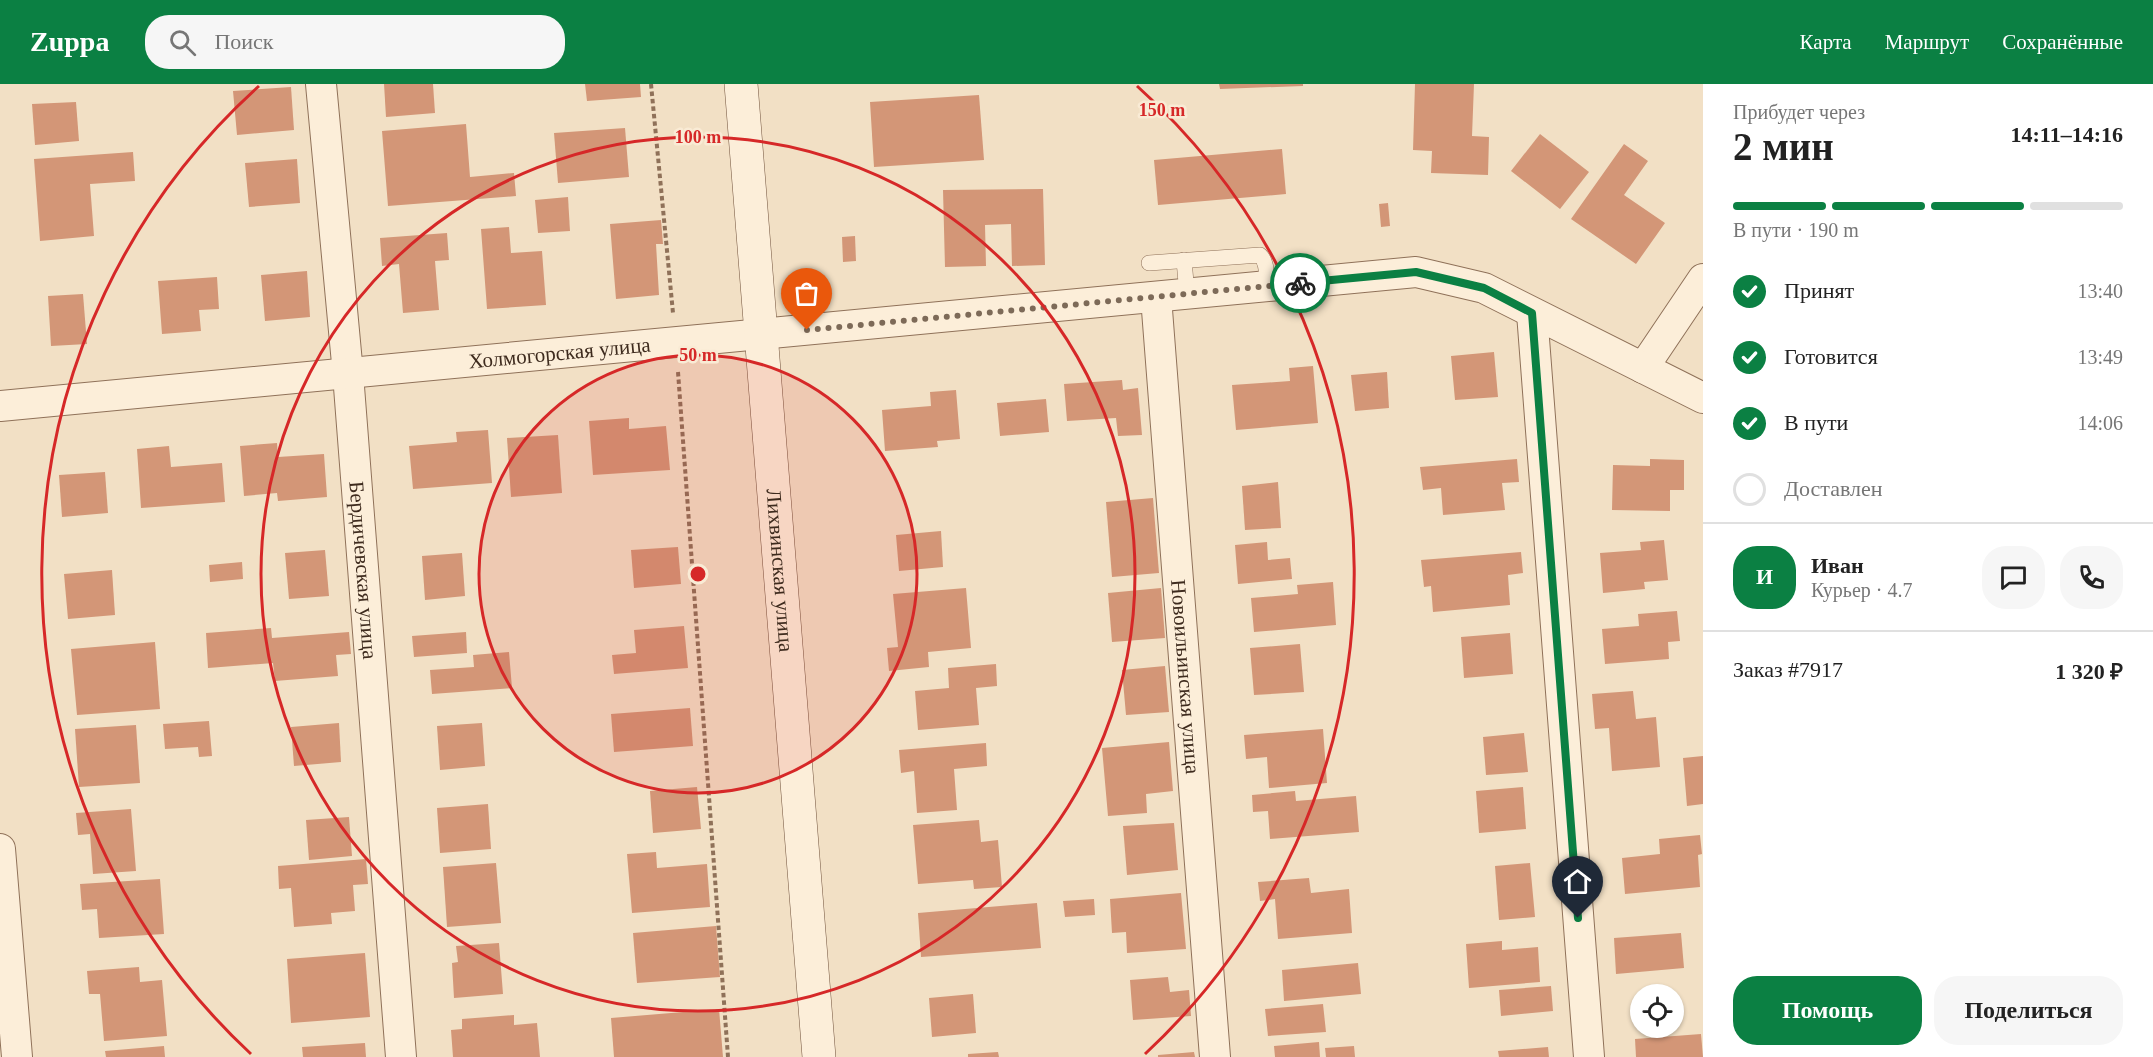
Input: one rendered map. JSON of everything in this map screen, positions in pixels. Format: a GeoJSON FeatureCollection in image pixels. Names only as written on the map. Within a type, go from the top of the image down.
{"type":"FeatureCollection","features":[{"type":"Feature","properties":{"kind":"main road","name":"Лихвинская улица"},"geometry":{"type":"LineString","coordinates":[[741,84],[819,1057]]}},
{"type":"Feature","properties":{"kind":"street","name":"Бердичевская улица"},"geometry":{"type":"LineString","coordinates":[[321,84],[348,374],[401,1057]]}},
{"type":"Feature","properties":{"kind":"street","name":"Холмогорская улица"},"geometry":{"type":"LineString","coordinates":[[0,406],[1416,272],[1484,288],[1703,398]]}},
{"type":"Feature","properties":{"kind":"street"},"geometry":{"type":"LineString","coordinates":[[1643,368],[1703,279]]}},
{"type":"Feature","properties":{"kind":"street","name":"Новоильинская улица"},"geometry":{"type":"LineString","coordinates":[[1156,297],[1215,1057]]}},
{"type":"Feature","properties":{"kind":"street"},"geometry":{"type":"LineString","coordinates":[[1532,313],[1589,1057]]}},
{"type":"Feature","properties":{"kind":"street"},"geometry":{"type":"LineString","coordinates":[[0,849],[17,1057]]}},
{"type":"Feature","properties":{"kind":"lane"},"geometry":{"type":"LineString","coordinates":[[1149,263],[1260,255],[1264,259],[1267,286]]}},
{"type":"Feature","properties":{"kind":"lane"},"geometry":{"type":"LineString","coordinates":[[1184,260],[1187,294]]}},
{"type":"Feature","properties":{"kind":"path"},"geometry":{"type":"LineString","coordinates":[[651,84],[675,343],[728,1057]]}},
{"type":"Feature","properties":{"kind":"building"},"geometry":{"type":"Polygon","coordinates":[[[384,84],[433,84],[435,113],[386,117],[384,84]]]}},
{"type":"Feature","properties":{"kind":"building"},"geometry":{"type":"Polygon","coordinates":[[[585,84],[640,84],[641,97],[587,101],[585,84]]]}},
{"type":"Feature","properties":{"kind":"building"},"geometry":{"type":"Polygon","coordinates":[[[1219,84],[1303,84],[1303,86],[1220,89],[1219,84]]]}},
{"type":"Feature","properties":{"kind":"building"},"geometry":{"type":"Polygon","coordinates":[[[1415,84],[1474,84],[1472,136],[1489,137],[1488,175],[1431,173],[1432,151],[1413,150],[1415,84]]]}},
{"type":"Feature","properties":{"kind":"building"},"geometry":{"type":"Polygon","coordinates":[[[291,87],[294,130],[237,135],[233,91],[291,87]]]}},
{"type":"Feature","properties":{"kind":"building"},"geometry":{"type":"Polygon","coordinates":[[[979,95],[984,160],[874,167],[870,102],[979,95]]]}},
{"type":"Feature","properties":{"kind":"building"},"geometry":{"type":"Polygon","coordinates":[[[76,102],[79,141],[35,145],[32,104],[76,102]]]}},
{"type":"Feature","properties":{"kind":"building"},"geometry":{"type":"Polygon","coordinates":[[[466,124],[470,177],[514,173],[516,196],[388,206],[382,131],[466,124]]]}},
{"type":"Feature","properties":{"kind":"building"},"geometry":{"type":"Polygon","coordinates":[[[625,128],[629,177],[558,183],[554,133],[625,128]]]}},
{"type":"Feature","properties":{"kind":"building"},"geometry":{"type":"Polygon","coordinates":[[[1540,134],[1589,172],[1560,209],[1511,171],[1540,134]]]}},
{"type":"Feature","properties":{"kind":"building"},"geometry":{"type":"Polygon","coordinates":[[[1624,144],[1648,161],[1624,195],[1665,223],[1636,264],[1571,219],[1624,144]]]}},
{"type":"Feature","properties":{"kind":"building"},"geometry":{"type":"Polygon","coordinates":[[[1282,149],[1286,194],[1158,205],[1154,160],[1282,149]]]}},
{"type":"Feature","properties":{"kind":"building"},"geometry":{"type":"Polygon","coordinates":[[[133,152],[135,181],[90,184],[94,236],[40,241],[34,159],[133,152]]]}},
{"type":"Feature","properties":{"kind":"building"},"geometry":{"type":"Polygon","coordinates":[[[297,159],[300,203],[249,207],[245,163],[297,159]]]}},
{"type":"Feature","properties":{"kind":"building"},"geometry":{"type":"Polygon","coordinates":[[[1043,189],[1045,265],[1012,266],[1011,224],[985,225],[986,266],[945,267],[943,190],[1043,189]]]}},
{"type":"Feature","properties":{"kind":"building"},"geometry":{"type":"Polygon","coordinates":[[[568,197],[570,231],[538,233],[535,200],[568,197]]]}},
{"type":"Feature","properties":{"kind":"building"},"geometry":{"type":"Polygon","coordinates":[[[1388,203],[1390,226],[1381,227],[1379,204],[1388,203]]]}},
{"type":"Feature","properties":{"kind":"building"},"geometry":{"type":"Polygon","coordinates":[[[661,220],[663,244],[656,244],[659,295],[616,299],[610,224],[661,220]]]}},
{"type":"Feature","properties":{"kind":"building"},"geometry":{"type":"Polygon","coordinates":[[[509,227],[511,253],[542,251],[546,305],[487,309],[481,229],[509,227]]]}},
{"type":"Feature","properties":{"kind":"building"},"geometry":{"type":"Polygon","coordinates":[[[447,233],[449,260],[435,261],[439,310],[403,313],[399,264],[382,266],[380,238],[447,233]]]}},
{"type":"Feature","properties":{"kind":"building"},"geometry":{"type":"Polygon","coordinates":[[[855,236],[856,261],[843,262],[842,237],[855,236]]]}},
{"type":"Feature","properties":{"kind":"building"},"geometry":{"type":"Polygon","coordinates":[[[307,271],[310,317],[265,321],[261,275],[307,271]]]}},
{"type":"Feature","properties":{"kind":"building"},"geometry":{"type":"Polygon","coordinates":[[[217,277],[219,309],[199,310],[201,331],[162,334],[158,281],[217,277]]]}},
{"type":"Feature","properties":{"kind":"building"},"geometry":{"type":"Polygon","coordinates":[[[83,294],[87,344],[51,346],[48,296],[83,294]]]}},
{"type":"Feature","properties":{"kind":"building"},"geometry":{"type":"Polygon","coordinates":[[[1494,352],[1498,397],[1455,400],[1451,356],[1494,352]]]}},
{"type":"Feature","properties":{"kind":"building"},"geometry":{"type":"Polygon","coordinates":[[[1313,366],[1318,423],[1236,430],[1232,385],[1290,381],[1289,368],[1313,366]]]}},
{"type":"Feature","properties":{"kind":"building"},"geometry":{"type":"Polygon","coordinates":[[[1387,372],[1389,408],[1355,411],[1351,375],[1387,372]]]}},
{"type":"Feature","properties":{"kind":"building"},"geometry":{"type":"Polygon","coordinates":[[[1122,380],[1123,390],[1138,388],[1142,435],[1118,436],[1116,418],[1067,421],[1064,384],[1122,380]]]}},
{"type":"Feature","properties":{"kind":"building"},"geometry":{"type":"Polygon","coordinates":[[[956,390],[960,439],[937,441],[938,447],[885,451],[882,410],[931,406],[930,392],[956,390]]]}},
{"type":"Feature","properties":{"kind":"building"},"geometry":{"type":"Polygon","coordinates":[[[1046,399],[1049,432],[1000,436],[997,403],[1046,399]]]}},
{"type":"Feature","properties":{"kind":"building"},"geometry":{"type":"Polygon","coordinates":[[[629,418],[629,429],[666,426],[670,470],[593,475],[589,421],[629,418]]]}},
{"type":"Feature","properties":{"kind":"building"},"geometry":{"type":"Polygon","coordinates":[[[488,430],[492,483],[413,489],[409,446],[457,442],[456,432],[488,430]]]}},
{"type":"Feature","properties":{"kind":"building"},"geometry":{"type":"Polygon","coordinates":[[[558,435],[562,493],[511,497],[507,438],[558,435]]]}},
{"type":"Feature","properties":{"kind":"building"},"geometry":{"type":"Polygon","coordinates":[[[277,443],[278,457],[324,454],[327,497],[278,501],[277,493],[244,496],[240,446],[277,443]]]}},
{"type":"Feature","properties":{"kind":"building"},"geometry":{"type":"Polygon","coordinates":[[[169,446],[171,467],[222,463],[225,502],[141,508],[137,449],[169,446]]]}},
{"type":"Feature","properties":{"kind":"building"},"geometry":{"type":"Polygon","coordinates":[[[1517,459],[1519,482],[1502,483],[1505,510],[1443,515],[1441,488],[1423,490],[1420,467],[1517,459]]]}},
{"type":"Feature","properties":{"kind":"building"},"geometry":{"type":"Polygon","coordinates":[[[1650,459],[1684,460],[1684,490],[1670,490],[1670,511],[1612,510],[1613,465],[1650,466],[1650,459]]]}},
{"type":"Feature","properties":{"kind":"building"},"geometry":{"type":"Polygon","coordinates":[[[105,472],[108,513],[62,517],[59,475],[105,472]]]}},
{"type":"Feature","properties":{"kind":"building"},"geometry":{"type":"Polygon","coordinates":[[[1278,482],[1281,528],[1245,530],[1242,486],[1278,482]]]}},
{"type":"Feature","properties":{"kind":"building"},"geometry":{"type":"Polygon","coordinates":[[[1153,498],[1159,573],[1112,577],[1106,502],[1153,498]]]}},
{"type":"Feature","properties":{"kind":"building"},"geometry":{"type":"Polygon","coordinates":[[[941,531],[943,567],[899,571],[896,535],[941,531]]]}},
{"type":"Feature","properties":{"kind":"building"},"geometry":{"type":"Polygon","coordinates":[[[1664,540],[1668,580],[1644,582],[1645,589],[1603,593],[1600,553],[1641,550],[1640,542],[1664,540]]]}},
{"type":"Feature","properties":{"kind":"building"},"geometry":{"type":"Polygon","coordinates":[[[1267,542],[1268,560],[1290,558],[1292,579],[1238,584],[1235,545],[1267,542]]]}},
{"type":"Feature","properties":{"kind":"building"},"geometry":{"type":"Polygon","coordinates":[[[678,547],[681,584],[634,588],[631,550],[678,547]]]}},
{"type":"Feature","properties":{"kind":"building"},"geometry":{"type":"Polygon","coordinates":[[[325,550],[329,596],[289,599],[285,553],[325,550]]]}},
{"type":"Feature","properties":{"kind":"building"},"geometry":{"type":"Polygon","coordinates":[[[1521,552],[1523,573],[1508,575],[1510,605],[1433,612],[1431,586],[1424,587],[1421,560],[1521,552]]]}},
{"type":"Feature","properties":{"kind":"building"},"geometry":{"type":"Polygon","coordinates":[[[462,553],[465,596],[425,600],[422,556],[462,553]]]}},
{"type":"Feature","properties":{"kind":"building"},"geometry":{"type":"Polygon","coordinates":[[[242,562],[243,579],[210,582],[209,565],[242,562]]]}},
{"type":"Feature","properties":{"kind":"building"},"geometry":{"type":"Polygon","coordinates":[[[112,570],[115,615],[68,619],[64,574],[112,570]]]}},
{"type":"Feature","properties":{"kind":"building"},"geometry":{"type":"Polygon","coordinates":[[[1333,582],[1336,625],[1254,632],[1251,598],[1298,594],[1297,585],[1333,582]]]}},
{"type":"Feature","properties":{"kind":"building"},"geometry":{"type":"Polygon","coordinates":[[[966,588],[971,648],[928,652],[929,667],[889,671],[887,648],[898,647],[893,594],[966,588]]]}},
{"type":"Feature","properties":{"kind":"building"},"geometry":{"type":"Polygon","coordinates":[[[1161,588],[1165,638],[1112,642],[1108,593],[1161,588]]]}},
{"type":"Feature","properties":{"kind":"building"},"geometry":{"type":"Polygon","coordinates":[[[1677,611],[1680,641],[1668,642],[1669,659],[1605,664],[1602,629],[1639,626],[1638,614],[1677,611]]]}},
{"type":"Feature","properties":{"kind":"building"},"geometry":{"type":"Polygon","coordinates":[[[684,626],[688,668],[614,674],[612,655],[636,653],[634,630],[684,626]]]}},
{"type":"Feature","properties":{"kind":"building"},"geometry":{"type":"Polygon","coordinates":[[[271,628],[272,638],[349,632],[351,654],[336,655],[338,676],[275,681],[273,663],[208,668],[206,633],[271,628]]]}},
{"type":"Feature","properties":{"kind":"building"},"geometry":{"type":"Polygon","coordinates":[[[466,632],[467,653],[414,657],[412,636],[466,632]]]}},
{"type":"Feature","properties":{"kind":"building"},"geometry":{"type":"Polygon","coordinates":[[[1510,633],[1513,674],[1464,678],[1461,637],[1510,633]]]}},
{"type":"Feature","properties":{"kind":"building"},"geometry":{"type":"Polygon","coordinates":[[[155,642],[160,709],[77,715],[71,649],[155,642]]]}},
{"type":"Feature","properties":{"kind":"building"},"geometry":{"type":"Polygon","coordinates":[[[1300,644],[1304,692],[1254,695],[1250,648],[1300,644]]]}},
{"type":"Feature","properties":{"kind":"building"},"geometry":{"type":"Polygon","coordinates":[[[509,652],[512,688],[432,694],[430,670],[474,667],[473,655],[509,652]]]}},
{"type":"Feature","properties":{"kind":"building"},"geometry":{"type":"Polygon","coordinates":[[[996,664],[997,686],[976,688],[979,725],[918,730],[915,691],[949,688],[948,668],[996,664]]]}},
{"type":"Feature","properties":{"kind":"building"},"geometry":{"type":"Polygon","coordinates":[[[1165,666],[1169,712],[1126,715],[1122,670],[1165,666]]]}},
{"type":"Feature","properties":{"kind":"building"},"geometry":{"type":"Polygon","coordinates":[[[1633,691],[1636,719],[1656,717],[1660,767],[1612,771],[1609,728],[1595,729],[1592,694],[1633,691]]]}},
{"type":"Feature","properties":{"kind":"building"},"geometry":{"type":"Polygon","coordinates":[[[690,708],[693,746],[614,752],[611,714],[690,708]]]}},
{"type":"Feature","properties":{"kind":"building"},"geometry":{"type":"Polygon","coordinates":[[[209,721],[212,756],[199,757],[198,747],[165,749],[163,724],[209,721]]]}},
{"type":"Feature","properties":{"kind":"building"},"geometry":{"type":"Polygon","coordinates":[[[339,723],[341,762],[294,766],[291,727],[339,723]]]}},
{"type":"Feature","properties":{"kind":"building"},"geometry":{"type":"Polygon","coordinates":[[[482,723],[485,766],[440,770],[437,726],[482,723]]]}},
{"type":"Feature","properties":{"kind":"building"},"geometry":{"type":"Polygon","coordinates":[[[136,725],[140,783],[79,787],[75,729],[136,725]]]}},
{"type":"Feature","properties":{"kind":"building"},"geometry":{"type":"Polygon","coordinates":[[[1323,729],[1327,783],[1269,788],[1267,757],[1246,759],[1244,735],[1323,729]]]}},
{"type":"Feature","properties":{"kind":"building"},"geometry":{"type":"Polygon","coordinates":[[[1524,733],[1528,772],[1486,775],[1483,737],[1524,733]]]}},
{"type":"Feature","properties":{"kind":"building"},"geometry":{"type":"Polygon","coordinates":[[[1169,742],[1173,791],[1146,794],[1147,813],[1108,816],[1102,748],[1169,742]]]}},
{"type":"Feature","properties":{"kind":"building"},"geometry":{"type":"Polygon","coordinates":[[[986,743],[987,766],[954,769],[957,810],[917,813],[914,771],[901,773],[899,750],[986,743]]]}},
{"type":"Feature","properties":{"kind":"building"},"geometry":{"type":"Polygon","coordinates":[[[1703,756],[1703,804],[1687,806],[1683,758],[1703,756]]]}},
{"type":"Feature","properties":{"kind":"building"},"geometry":{"type":"Polygon","coordinates":[[[697,787],[701,829],[653,833],[650,791],[697,787]]]}},
{"type":"Feature","properties":{"kind":"building"},"geometry":{"type":"Polygon","coordinates":[[[1523,787],[1526,829],[1479,833],[1476,791],[1523,787]]]}},
{"type":"Feature","properties":{"kind":"building"},"geometry":{"type":"Polygon","coordinates":[[[1295,791],[1296,801],[1356,796],[1359,832],[1270,839],[1268,811],[1253,812],[1252,795],[1295,791]]]}},
{"type":"Feature","properties":{"kind":"building"},"geometry":{"type":"Polygon","coordinates":[[[488,804],[491,849],[440,853],[437,808],[488,804]]]}},
{"type":"Feature","properties":{"kind":"building"},"geometry":{"type":"Polygon","coordinates":[[[131,809],[136,871],[93,874],[90,834],[78,835],[76,813],[131,809]]]}},
{"type":"Feature","properties":{"kind":"building"},"geometry":{"type":"Polygon","coordinates":[[[349,817],[352,856],[309,860],[306,820],[349,817]]]}},
{"type":"Feature","properties":{"kind":"building"},"geometry":{"type":"Polygon","coordinates":[[[979,820],[981,842],[998,840],[1002,887],[974,889],[973,880],[918,884],[913,825],[979,820]]]}},
{"type":"Feature","properties":{"kind":"building"},"geometry":{"type":"Polygon","coordinates":[[[1174,823],[1178,870],[1127,875],[1123,826],[1174,823]]]}},
{"type":"Feature","properties":{"kind":"building"},"geometry":{"type":"Polygon","coordinates":[[[1700,835],[1702,854],[1698,855],[1700,887],[1625,894],[1622,858],[1660,854],[1659,839],[1700,835]]]}},
{"type":"Feature","properties":{"kind":"building"},"geometry":{"type":"Polygon","coordinates":[[[656,852],[657,868],[707,864],[710,907],[632,913],[627,854],[656,852]]]}},
{"type":"Feature","properties":{"kind":"building"},"geometry":{"type":"Polygon","coordinates":[[[366,859],[368,884],[353,885],[355,911],[331,913],[332,924],[294,927],[291,888],[279,889],[278,866],[366,859]]]}},
{"type":"Feature","properties":{"kind":"building"},"geometry":{"type":"Polygon","coordinates":[[[496,863],[501,923],[447,927],[443,867],[496,863]]]}},
{"type":"Feature","properties":{"kind":"building"},"geometry":{"type":"Polygon","coordinates":[[[1530,863],[1535,917],[1499,920],[1495,866],[1530,863]]]}},
{"type":"Feature","properties":{"kind":"building"},"geometry":{"type":"Polygon","coordinates":[[[1309,878],[1311,893],[1349,889],[1352,933],[1278,939],[1275,899],[1260,901],[1258,882],[1309,878]]]}},
{"type":"Feature","properties":{"kind":"building"},"geometry":{"type":"Polygon","coordinates":[[[160,879],[164,934],[99,938],[97,909],[82,910],[80,884],[160,879]]]}},
{"type":"Feature","properties":{"kind":"building"},"geometry":{"type":"Polygon","coordinates":[[[1181,893],[1186,949],[1127,953],[1126,932],[1112,933],[1110,899],[1181,893]]]}},
{"type":"Feature","properties":{"kind":"building"},"geometry":{"type":"Polygon","coordinates":[[[1094,899],[1095,915],[1065,917],[1063,901],[1094,899]]]}},
{"type":"Feature","properties":{"kind":"building"},"geometry":{"type":"Polygon","coordinates":[[[1037,903],[1041,948],[921,957],[918,913],[1037,903]]]}},
{"type":"Feature","properties":{"kind":"building"},"geometry":{"type":"Polygon","coordinates":[[[716,926],[720,977],[637,983],[633,933],[716,926]]]}},
{"type":"Feature","properties":{"kind":"building"},"geometry":{"type":"Polygon","coordinates":[[[1681,933],[1684,968],[1616,974],[1614,938],[1681,933]]]}},
{"type":"Feature","properties":{"kind":"building"},"geometry":{"type":"Polygon","coordinates":[[[1502,941],[1502,950],[1538,947],[1540,982],[1469,988],[1466,944],[1502,941]]]}},
{"type":"Feature","properties":{"kind":"building"},"geometry":{"type":"Polygon","coordinates":[[[499,943],[503,994],[454,998],[452,963],[458,962],[456,946],[499,943]]]}},
{"type":"Feature","properties":{"kind":"building"},"geometry":{"type":"Polygon","coordinates":[[[365,953],[370,1017],[291,1023],[287,959],[365,953]]]}},
{"type":"Feature","properties":{"kind":"building"},"geometry":{"type":"Polygon","coordinates":[[[1358,963],[1361,994],[1284,1001],[1282,970],[1358,963]]]}},
{"type":"Feature","properties":{"kind":"building"},"geometry":{"type":"Polygon","coordinates":[[[139,967],[140,982],[162,980],[167,1036],[104,1041],[100,994],[89,994],[87,971],[139,967]]]}},
{"type":"Feature","properties":{"kind":"building"},"geometry":{"type":"Polygon","coordinates":[[[1168,977],[1170,992],[1189,990],[1191,1016],[1133,1020],[1130,980],[1168,977]]]}},
{"type":"Feature","properties":{"kind":"building"},"geometry":{"type":"Polygon","coordinates":[[[1551,986],[1553,1011],[1501,1016],[1499,990],[1551,986]]]}},
{"type":"Feature","properties":{"kind":"building"},"geometry":{"type":"Polygon","coordinates":[[[973,994],[976,1033],[932,1037],[929,998],[973,994]]]}},
{"type":"Feature","properties":{"kind":"building"},"geometry":{"type":"Polygon","coordinates":[[[1323,1004],[1326,1032],[1268,1036],[1265,1009],[1323,1004]]]}},
{"type":"Feature","properties":{"kind":"building"},"geometry":{"type":"Polygon","coordinates":[[[719,1009],[723,1057],[614,1057],[611,1018],[719,1009]]]}},
{"type":"Feature","properties":{"kind":"building"},"geometry":{"type":"Polygon","coordinates":[[[514,1015],[514,1025],[537,1023],[540,1057],[453,1057],[451,1030],[462,1029],[462,1019],[514,1015]]]}},
{"type":"Feature","properties":{"kind":"building"},"geometry":{"type":"Polygon","coordinates":[[[1701,1034],[1703,1057],[1636,1057],[1635,1039],[1684,1038],[1684,1035],[1701,1034]]]}},
{"type":"Feature","properties":{"kind":"building"},"geometry":{"type":"Polygon","coordinates":[[[1319,1042],[1320,1057],[1275,1057],[1274,1046],[1319,1042]]]}},
{"type":"Feature","properties":{"kind":"building"},"geometry":{"type":"Polygon","coordinates":[[[365,1043],[366,1057],[303,1057],[302,1047],[365,1043]]]}},
{"type":"Feature","properties":{"kind":"building"},"geometry":{"type":"Polygon","coordinates":[[[164,1046],[165,1057],[106,1057],[105,1051],[164,1046]]]}},
{"type":"Feature","properties":{"kind":"building"},"geometry":{"type":"Polygon","coordinates":[[[1354,1046],[1355,1057],[1326,1057],[1325,1048],[1354,1046]]]}},
{"type":"Feature","properties":{"kind":"building"},"geometry":{"type":"Polygon","coordinates":[[[1548,1047],[1549,1057],[1499,1057],[1498,1051],[1548,1047]]]}},
{"type":"Feature","properties":{"kind":"building"},"geometry":{"type":"Polygon","coordinates":[[[998,1052],[999,1057],[968,1057],[968,1054],[998,1052]]]}},
{"type":"Feature","properties":{"kind":"building"},"geometry":{"type":"Polygon","coordinates":[[[1194,1052],[1195,1057],[1158,1057],[1158,1055],[1194,1052]]]}},
{"type":"Feature","properties":{"kind":"way so far"},"geometry":{"type":"LineString","coordinates":[[807,330],[1300,283]]}},
{"type":"Feature","properties":{"kind":"route"},"geometry":{"type":"LineString","coordinates":[[1300,283],[1416,272],[1484,288],[1532,313],[1578,918]]}}]}
